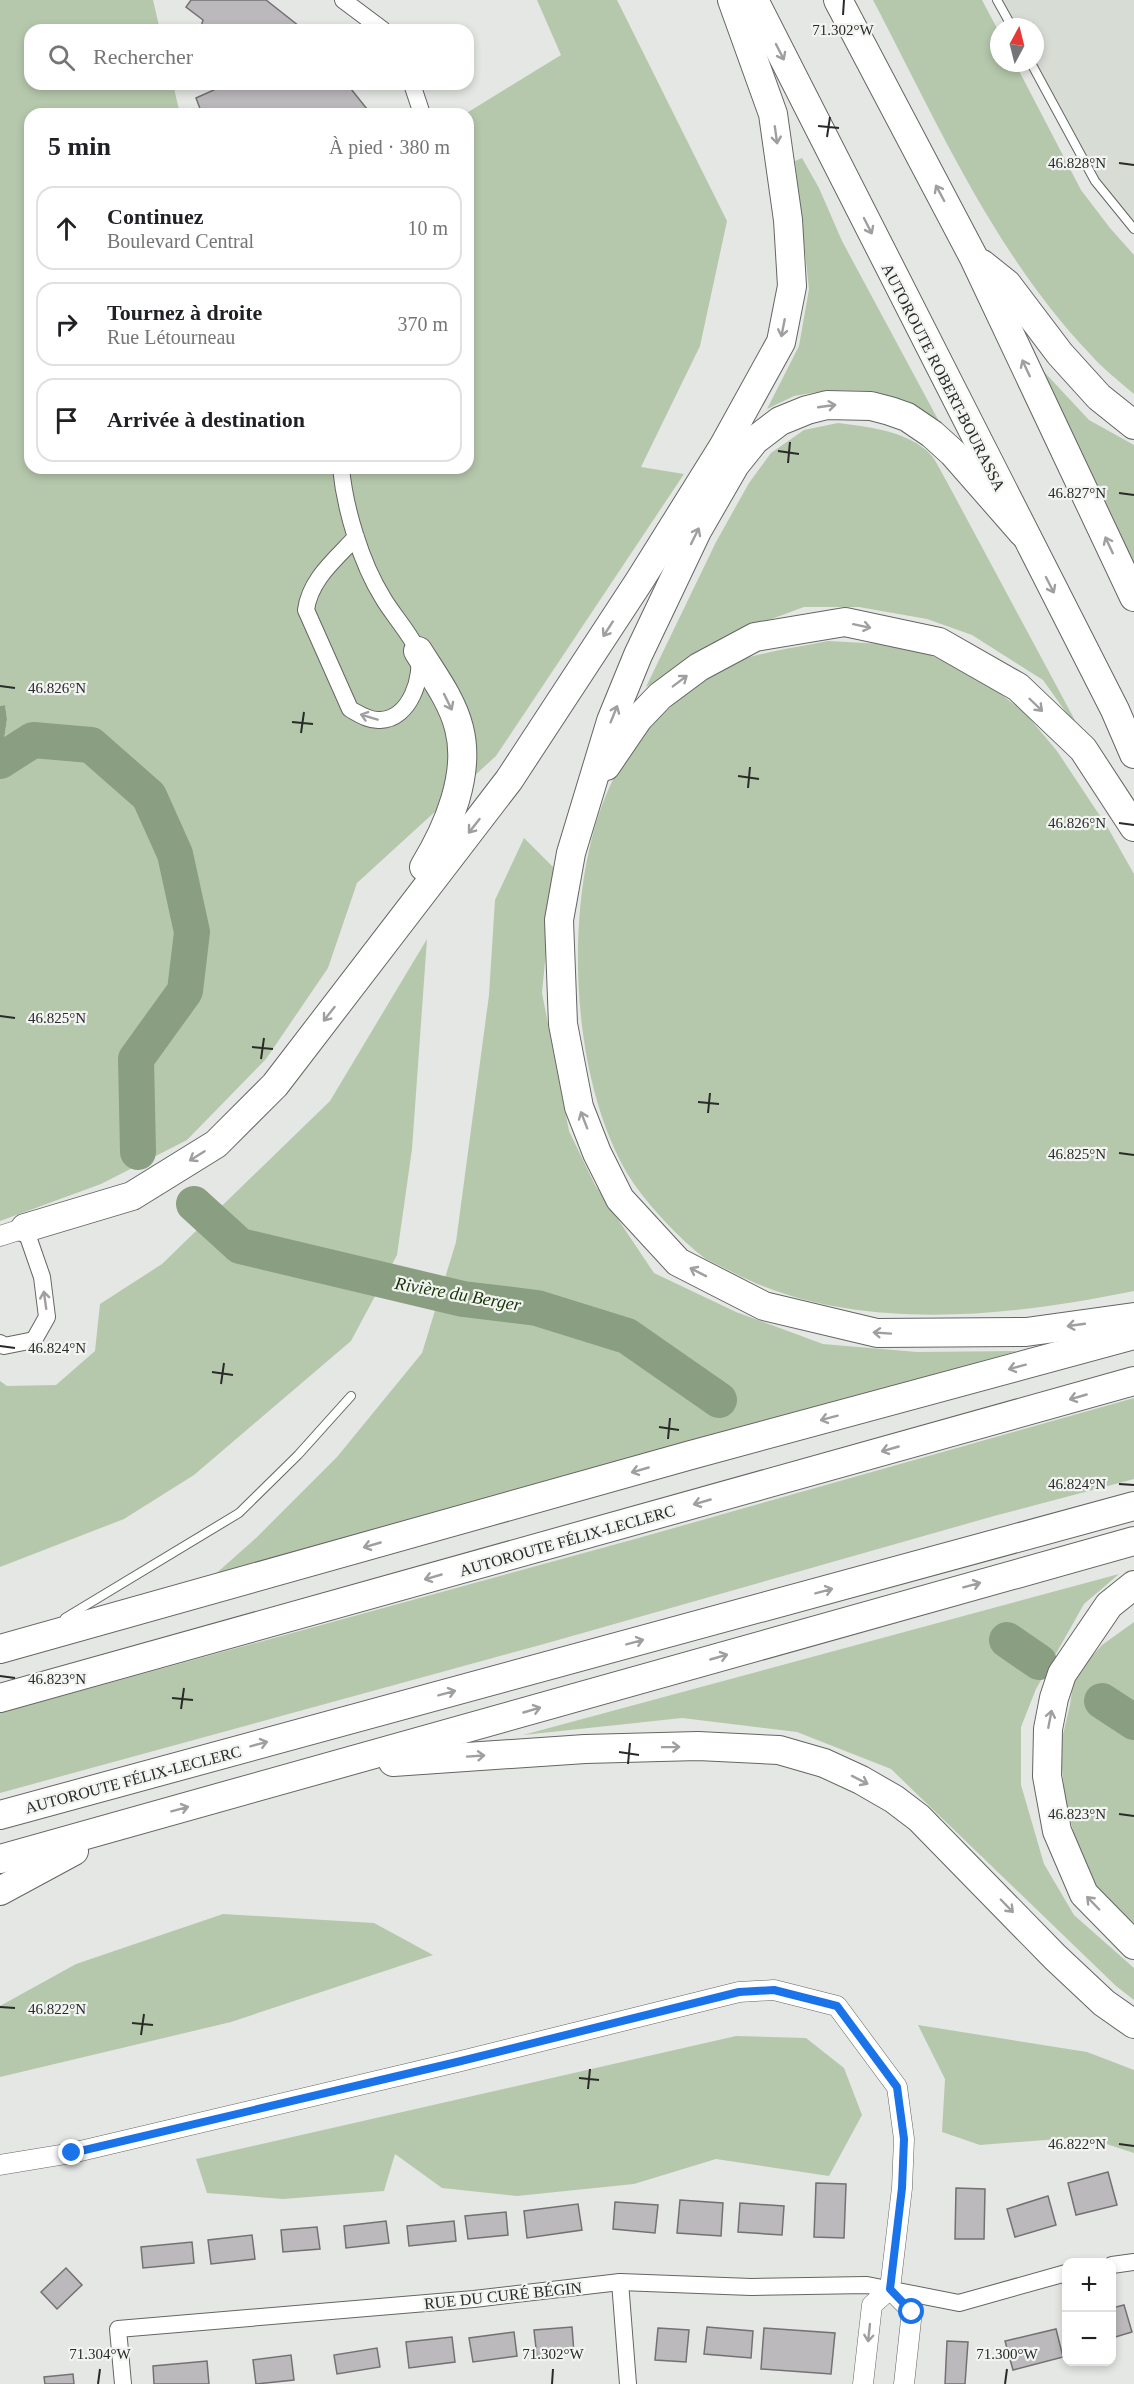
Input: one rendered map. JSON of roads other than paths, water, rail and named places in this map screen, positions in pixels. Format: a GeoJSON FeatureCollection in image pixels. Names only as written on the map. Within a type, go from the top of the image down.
{"type":"FeatureCollection","features":[{"type":"Feature","properties":{"kind":"highway"},"geometry":{"type":"LineString","coordinates":[[12,1232],[132,1196],[216,1144],[275,1085],[509,780],[717,456],[781,342],[792,286],[787,208],[773,114],[732,0]]}},
{"type":"Feature","properties":{"kind":"highway","name":"AUTOROUTE ROBERT-BOURASSA"},"geometry":{"type":"LineString","coordinates":[[753,0],[1115,710],[1134,754]]}},
{"type":"Feature","properties":{"kind":"highway"},"geometry":{"type":"LineString","coordinates":[[838,0],[974,258],[1134,597]]}},
{"type":"Feature","properties":{"kind":"highway"},"geometry":{"type":"LineString","coordinates":[[974,258],[1007,284],[1060,354],[1099,397],[1134,425]]}},
{"type":"Feature","properties":{"kind":"highway"},"geometry":{"type":"LineString","coordinates":[[1023,533],[953,453],[932,434],[907,417],[881,408],[846,404],[827,405],[780,421],[755,440],[735,465],[697,531],[638,655],[611,722],[571,853],[559,920],[563,1024],[579,1107],[597,1153],[621,1199],[678,1262],[764,1306],[877,1333],[1026,1332],[1134,1317]]}},
{"type":"Feature","properties":{"kind":"highway"},"geometry":{"type":"LineString","coordinates":[[590,790],[638,719],[660,696],[699,667],[755,637],[844,622],[939,642],[1018,687],[1083,749],[1134,827]]}},
{"type":"Feature","properties":{"kind":"highway"},"geometry":{"type":"LineString","coordinates":[[349,989],[432,855],[451,817],[463,753],[459,727],[447,698],[418,651]]}},
{"type":"Feature","properties":{"kind":"highway"},"geometry":{"type":"LineString","coordinates":[[12,1645],[691,1455],[1134,1335]]}},
{"type":"Feature","properties":{"kind":"highway","name":"AUTOROUTE FÉLIX-LECLERC"},"geometry":{"type":"LineString","coordinates":[[0,1698],[1134,1381]]}},
{"type":"Feature","properties":{"kind":"highway","name":"AUTOROUTE FÉLIX-LECLERC"},"geometry":{"type":"LineString","coordinates":[[0,1815],[1134,1506]]}},
{"type":"Feature","properties":{"kind":"highway"},"geometry":{"type":"LineString","coordinates":[[0,1859],[1134,1541]]}},
{"type":"Feature","properties":{"kind":"highway"},"geometry":{"type":"LineString","coordinates":[[1134,1585],[1108,1605],[1062,1674],[1054,1698],[1048,1729],[1047,1776],[1057,1831],[1084,1894],[1134,1945]]}},
{"type":"Feature","properties":{"kind":"highway"},"geometry":{"type":"LineString","coordinates":[[334,1767],[585,1749],[698,1746],[779,1750],[824,1763],[861,1779],[919,1818],[1055,1957],[1104,2003],[1134,2024]]}},
{"type":"Feature","properties":{"kind":"highway"},"geometry":{"type":"LineString","coordinates":[[0,1891],[123,1824]]}},
{"type":"Feature","properties":{"kind":"street"},"geometry":{"type":"LineString","coordinates":[[343,0],[375,24]]}},
{"type":"Feature","properties":{"kind":"street"},"geometry":{"type":"LineString","coordinates":[[414,90],[420,108]]}},
{"type":"Feature","properties":{"kind":"street"},"geometry":{"type":"LineString","coordinates":[[342,474],[343,489],[356,537],[382,597],[418,651],[418,682],[410,701],[398,714],[381,720],[365,717],[350,709],[306,610],[308,596],[317,579],[356,537]]}},
{"type":"Feature","properties":{"kind":"street"},"geometry":{"type":"LineString","coordinates":[[0,1343],[4,1346],[34,1340],[47,1317],[42,1277],[12,1232]]}},
{"type":"Feature","properties":{"kind":"street"},"geometry":{"type":"LineString","coordinates":[[0,2165],[84,2151],[739,1992],[774,1990],[837,2006],[897,2087],[904,2139],[902,2188],[890,2289],[872,2305],[863,2384]]}},
{"type":"Feature","properties":{"kind":"street"},"geometry":{"type":"LineString","coordinates":[[1116,2264],[1134,2262]]}},
{"type":"Feature","properties":{"kind":"street","name":"RUE DU CURÉ BÉGIN"},"geometry":{"type":"LineString","coordinates":[[123,2384],[118,2329],[474,2299],[620,2282],[750,2287],[867,2285],[959,2303],[1062,2275]]}},
{"type":"Feature","properties":{"kind":"street"},"geometry":{"type":"LineString","coordinates":[[620,2282],[628,2384]]}},
{"type":"Feature","properties":{"kind":"street"},"geometry":{"type":"LineString","coordinates":[[890,2289],[912,2312],[904,2384]]}},
{"type":"Feature","properties":{"kind":"lane"},"geometry":{"type":"LineString","coordinates":[[997,0],[1007,18]]}},
{"type":"Feature","properties":{"kind":"lane"},"geometry":{"type":"LineString","coordinates":[[1036,72],[1095,182],[1134,229]]}},
{"type":"Feature","properties":{"kind":"lane"},"geometry":{"type":"LineString","coordinates":[[12,1645],[141,1574],[240,1513],[298,1455],[351,1396]]}},
{"type":"Feature","properties":{"kind":"waterway","name":"Rivière du Berger"},"geometry":{"type":"LineString","coordinates":[[0,761],[33,740],[91,745],[149,796],[175,854],[192,932],[185,991],[136,1059],[138,1152]]}},
{"type":"Feature","properties":{"kind":"waterway","name":"Rivière du Berger"},"geometry":{"type":"LineString","coordinates":[[194,1204],[240,1246],[463,1299],[537,1308],[627,1336],[719,1400]]}},
{"type":"Feature","properties":{"kind":"waterway","name":"Rivière du Berger"},"geometry":{"type":"LineString","coordinates":[[1007,1640],[1039,1662]]}},
{"type":"Feature","properties":{"kind":"waterway","name":"Rivière du Berger"},"geometry":{"type":"LineString","coordinates":[[1102,1701],[1134,1722]]}}]}
